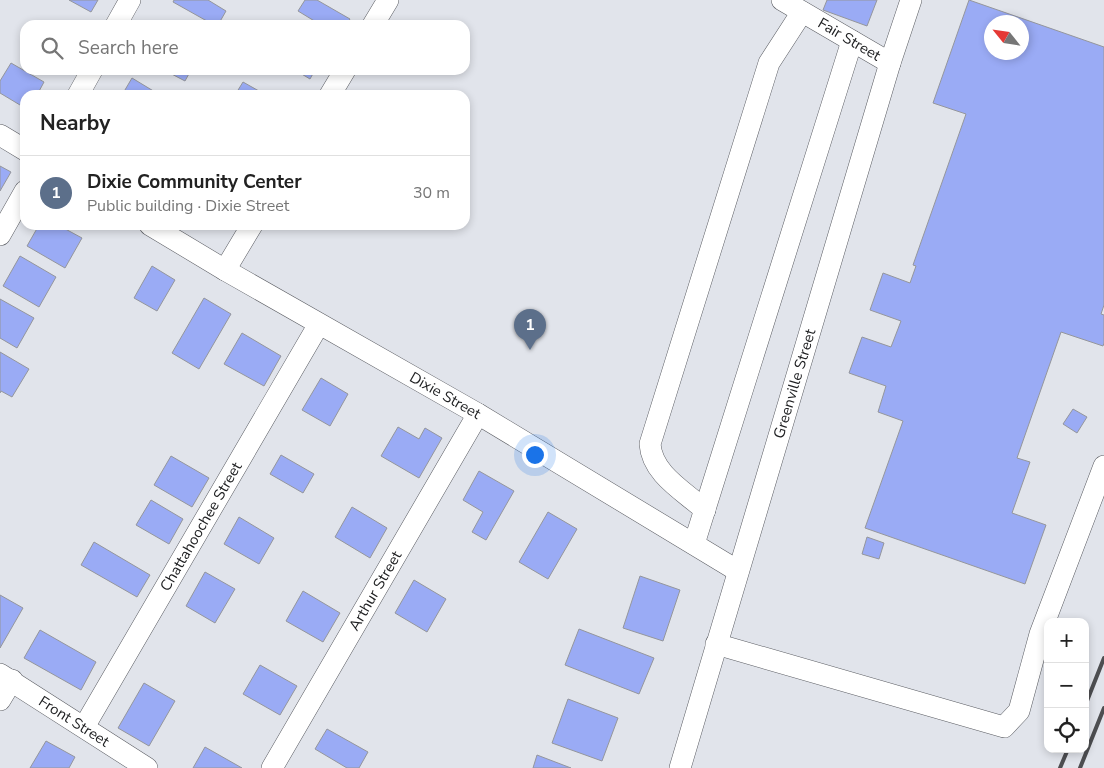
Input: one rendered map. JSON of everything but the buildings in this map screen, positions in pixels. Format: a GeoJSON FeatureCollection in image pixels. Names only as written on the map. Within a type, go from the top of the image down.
{"type":"FeatureCollection","features":[{"type":"Feature","properties":{"kind":"street"},"geometry":{"type":"LineString","coordinates":[[119,20],[130,0]]}},
{"type":"Feature","properties":{"kind":"street"},"geometry":{"type":"LineString","coordinates":[[375,20],[388,0]]}},
{"type":"Feature","properties":{"kind":"street","name":"Fair Street"},"geometry":{"type":"LineString","coordinates":[[782,0],[890,62]]}},
{"type":"Feature","properties":{"kind":"street","name":"Greenville Street"},"geometry":{"type":"LineString","coordinates":[[680,768],[890,62],[911,0]]}},
{"type":"Feature","properties":{"kind":"street"},"geometry":{"type":"LineString","coordinates":[[705,510],[657,469],[650,457],[650,444],[769,63],[802,12]]}},
{"type":"Feature","properties":{"kind":"street"},"geometry":{"type":"LineString","coordinates":[[694,544],[852,41]]}},
{"type":"Feature","properties":{"kind":"street"},"geometry":{"type":"LineString","coordinates":[[81,90],[89,75]]}},
{"type":"Feature","properties":{"kind":"street"},"geometry":{"type":"LineString","coordinates":[[333,90],[342,75]]}},
{"type":"Feature","properties":{"kind":"street"},"geometry":{"type":"LineString","coordinates":[[0,135],[20,147]]}},
{"type":"Feature","properties":{"kind":"street"},"geometry":{"type":"LineString","coordinates":[[0,235],[20,200]]}},
{"type":"Feature","properties":{"kind":"street","name":"Dixie Street"},"geometry":{"type":"LineString","coordinates":[[158,230],[478,414],[738,571]]}},
{"type":"Feature","properties":{"kind":"street"},"geometry":{"type":"LineString","coordinates":[[225,270],[249,230]]}},
{"type":"Feature","properties":{"kind":"street","name":"Chattahoochee Street"},"geometry":{"type":"LineString","coordinates":[[84,728],[319,324]]}},
{"type":"Feature","properties":{"kind":"street","name":"Arthur Street"},"geometry":{"type":"LineString","coordinates":[[272,768],[478,414]]}},
{"type":"Feature","properties":{"kind":"street"},"geometry":{"type":"LineString","coordinates":[[716,644],[1004,727],[1019,711],[1040,634],[1104,466]]}},
{"type":"Feature","properties":{"kind":"street"},"geometry":{"type":"LineString","coordinates":[[0,700],[6,677]]}},
{"type":"Feature","properties":{"kind":"street","name":"Front Street"},"geometry":{"type":"LineString","coordinates":[[6,677],[147,768]]}},
{"type":"Feature","properties":{"kind":"railway"},"geometry":{"type":"LineString","coordinates":[[1089,696],[1104,658]]}},
{"type":"Feature","properties":{"kind":"railway"},"geometry":{"type":"LineString","coordinates":[[1080,768],[1104,708]]}},
{"type":"Feature","properties":{"kind":"railway"},"geometry":{"type":"LineString","coordinates":[[1060,768],[1066,753]]}},
{"type":"Feature","properties":{"kind":"place","name":"Dixie Community Center"},"geometry":{"type":"Point","coordinates":[530,350]}}]}
